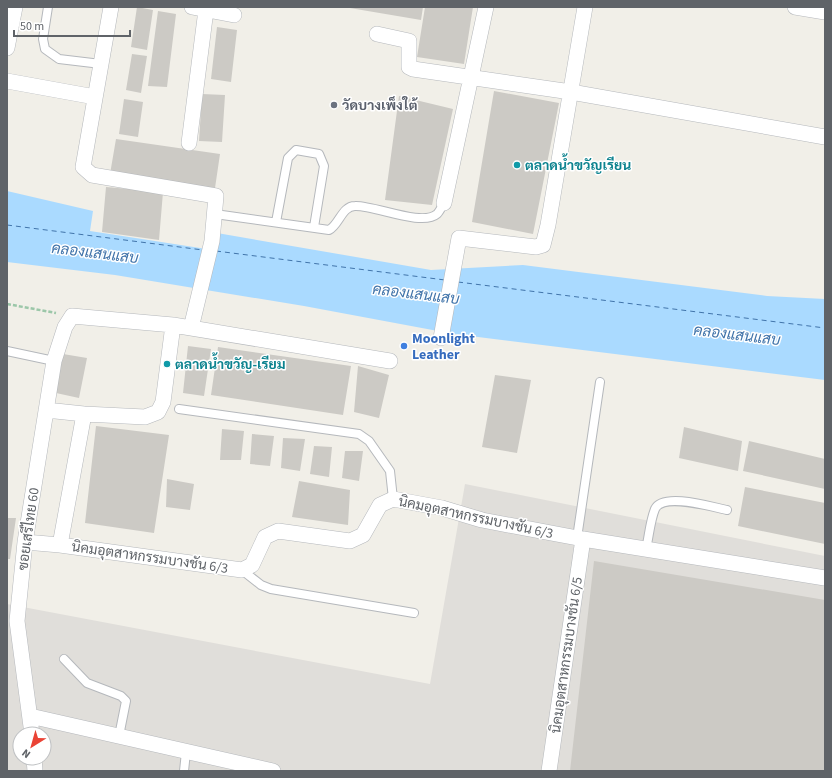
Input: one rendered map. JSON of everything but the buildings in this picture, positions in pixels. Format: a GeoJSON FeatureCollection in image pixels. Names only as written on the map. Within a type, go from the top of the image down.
{"type":"FeatureCollection","features":[{"type":"Feature","properties":{"kind":"street"},"geometry":{"type":"LineString","coordinates":[[7,48],[15,7]]}},
{"type":"Feature","properties":{"kind":"street"},"geometry":{"type":"LineString","coordinates":[[111,7],[83,167],[92,175],[214,195],[217,199],[212,241],[191,328]]}},
{"type":"Feature","properties":{"kind":"street"},"geometry":{"type":"LineString","coordinates":[[192,7],[234,15]]}},
{"type":"Feature","properties":{"kind":"street"},"geometry":{"type":"LineString","coordinates":[[444,203],[472,79],[486,7]]}},
{"type":"Feature","properties":{"kind":"street"},"geometry":{"type":"LineString","coordinates":[[442,337],[459,238],[461,237],[536,247],[543,245],[548,226],[585,7]]}},
{"type":"Feature","properties":{"kind":"street"},"geometry":{"type":"LineString","coordinates":[[795,7],[825,12]]}},
{"type":"Feature","properties":{"kind":"street"},"geometry":{"type":"LineString","coordinates":[[189,143],[206,10]]}},
{"type":"Feature","properties":{"kind":"street"},"geometry":{"type":"LineString","coordinates":[[377,34],[409,41],[409,67],[411,68],[472,79],[571,92],[825,137]]}},
{"type":"Feature","properties":{"kind":"street"},"geometry":{"type":"LineString","coordinates":[[7,82],[95,97]]}},
{"type":"Feature","properties":{"kind":"street"},"geometry":{"type":"LineString","coordinates":[[68,321],[173,325],[390,361]]}},
{"type":"Feature","properties":{"kind":"street","name":"ซอยเสรีไทย 60"},"geometry":{"type":"LineString","coordinates":[[31,726],[16,620],[24,542],[54,360],[68,321]]}},
{"type":"Feature","properties":{"kind":"street"},"geometry":{"type":"LineString","coordinates":[[46,410],[84,414],[145,417],[158,412],[163,402],[173,325]]}},
{"type":"Feature","properties":{"kind":"street"},"geometry":{"type":"LineString","coordinates":[[60,545],[84,414]]}},
{"type":"Feature","properties":{"kind":"street","name":"นิคมอุตสาหกรรมบางชัน 6/3"},"geometry":{"type":"LineString","coordinates":[[24,542],[60,545],[242,570],[252,565],[265,537],[278,531],[350,541],[363,535],[380,505],[392,499],[442,508],[482,520],[580,539],[825,578]]}},
{"type":"Feature","properties":{"kind":"street","name":"นิคมอุตสาหกรรมบางชัน 6/5"},"geometry":{"type":"LineString","coordinates":[[549,771],[580,539]]}},
{"type":"Feature","properties":{"kind":"street"},"geometry":{"type":"LineString","coordinates":[[30,716],[273,771]]}},
{"type":"Feature","properties":{"kind":"lane"},"geometry":{"type":"LineString","coordinates":[[48,7],[43,39],[45,49],[59,59],[101,64]]}},
{"type":"Feature","properties":{"kind":"lane"},"geometry":{"type":"LineString","coordinates":[[276,222],[288,158],[296,150],[319,154],[323,159],[324,166],[314,227]]}},
{"type":"Feature","properties":{"kind":"lane"},"geometry":{"type":"LineString","coordinates":[[215,214],[329,230],[334,227],[345,211],[355,206],[416,217],[427,217],[437,214],[444,203]]}},
{"type":"Feature","properties":{"kind":"lane"},"geometry":{"type":"LineString","coordinates":[[7,351],[54,360]]}},
{"type":"Feature","properties":{"kind":"lane"},"geometry":{"type":"LineString","coordinates":[[580,539],[600,382]]}},
{"type":"Feature","properties":{"kind":"lane"},"geometry":{"type":"LineString","coordinates":[[180,409],[359,434],[369,441],[390,471],[392,499]]}},
{"type":"Feature","properties":{"kind":"lane"},"geometry":{"type":"LineString","coordinates":[[646,549],[656,508],[665,501],[676,501],[727,510]]}},
{"type":"Feature","properties":{"kind":"lane"},"geometry":{"type":"LineString","coordinates":[[242,570],[261,585],[271,589],[414,613]]}},
{"type":"Feature","properties":{"kind":"lane"},"geometry":{"type":"LineString","coordinates":[[64,659],[87,683],[121,696],[126,701],[119,736]]}},
{"type":"Feature","properties":{"kind":"lane"},"geometry":{"type":"LineString","coordinates":[[184,771],[186,752]]}},
{"type":"Feature","properties":{"kind":"path"},"geometry":{"type":"LineString","coordinates":[[7,304],[68,321]]}},
{"type":"Feature","properties":{"kind":"shaded area"},"geometry":{"type":"Polygon","coordinates":[[[465,484],[825,556],[825,771],[7,771],[7,604],[430,684],[465,484]]]}},
{"type":"Feature","properties":{"kind":"water","name":"คลองแสนแสบ"},"geometry":{"type":"Polygon","coordinates":[[[7,191],[93,211],[90,231],[213,250],[217,233],[431,270],[523,265],[767,296],[825,299],[825,380],[454,334],[304,306],[115,275],[7,262],[7,191]]]}},
{"type":"Feature","properties":{"kind":"ferry route"},"geometry":{"type":"LineString","coordinates":[[7,225],[203,250]]}},
{"type":"Feature","properties":{"kind":"ferry route"},"geometry":{"type":"LineString","coordinates":[[216,251],[445,280]]}},
{"type":"Feature","properties":{"kind":"ferry route"},"geometry":{"type":"LineString","coordinates":[[458,282],[825,328]]}},
{"type":"Feature","properties":{"kind":"place","name":"วัดบางเพ็งใต้"},"geometry":{"type":"Point","coordinates":[334,105]}},
{"type":"Feature","properties":{"kind":"place","name":"ตลาดน้ำขวัญเรียน"},"geometry":{"type":"Point","coordinates":[517,165]}},
{"type":"Feature","properties":{"kind":"place","name":"Moonlight Leather"},"geometry":{"type":"Point","coordinates":[404,346]}},
{"type":"Feature","properties":{"kind":"place","name":"ตลาดน้ำขวัญ-เรียม"},"geometry":{"type":"Point","coordinates":[167,364]}}]}
